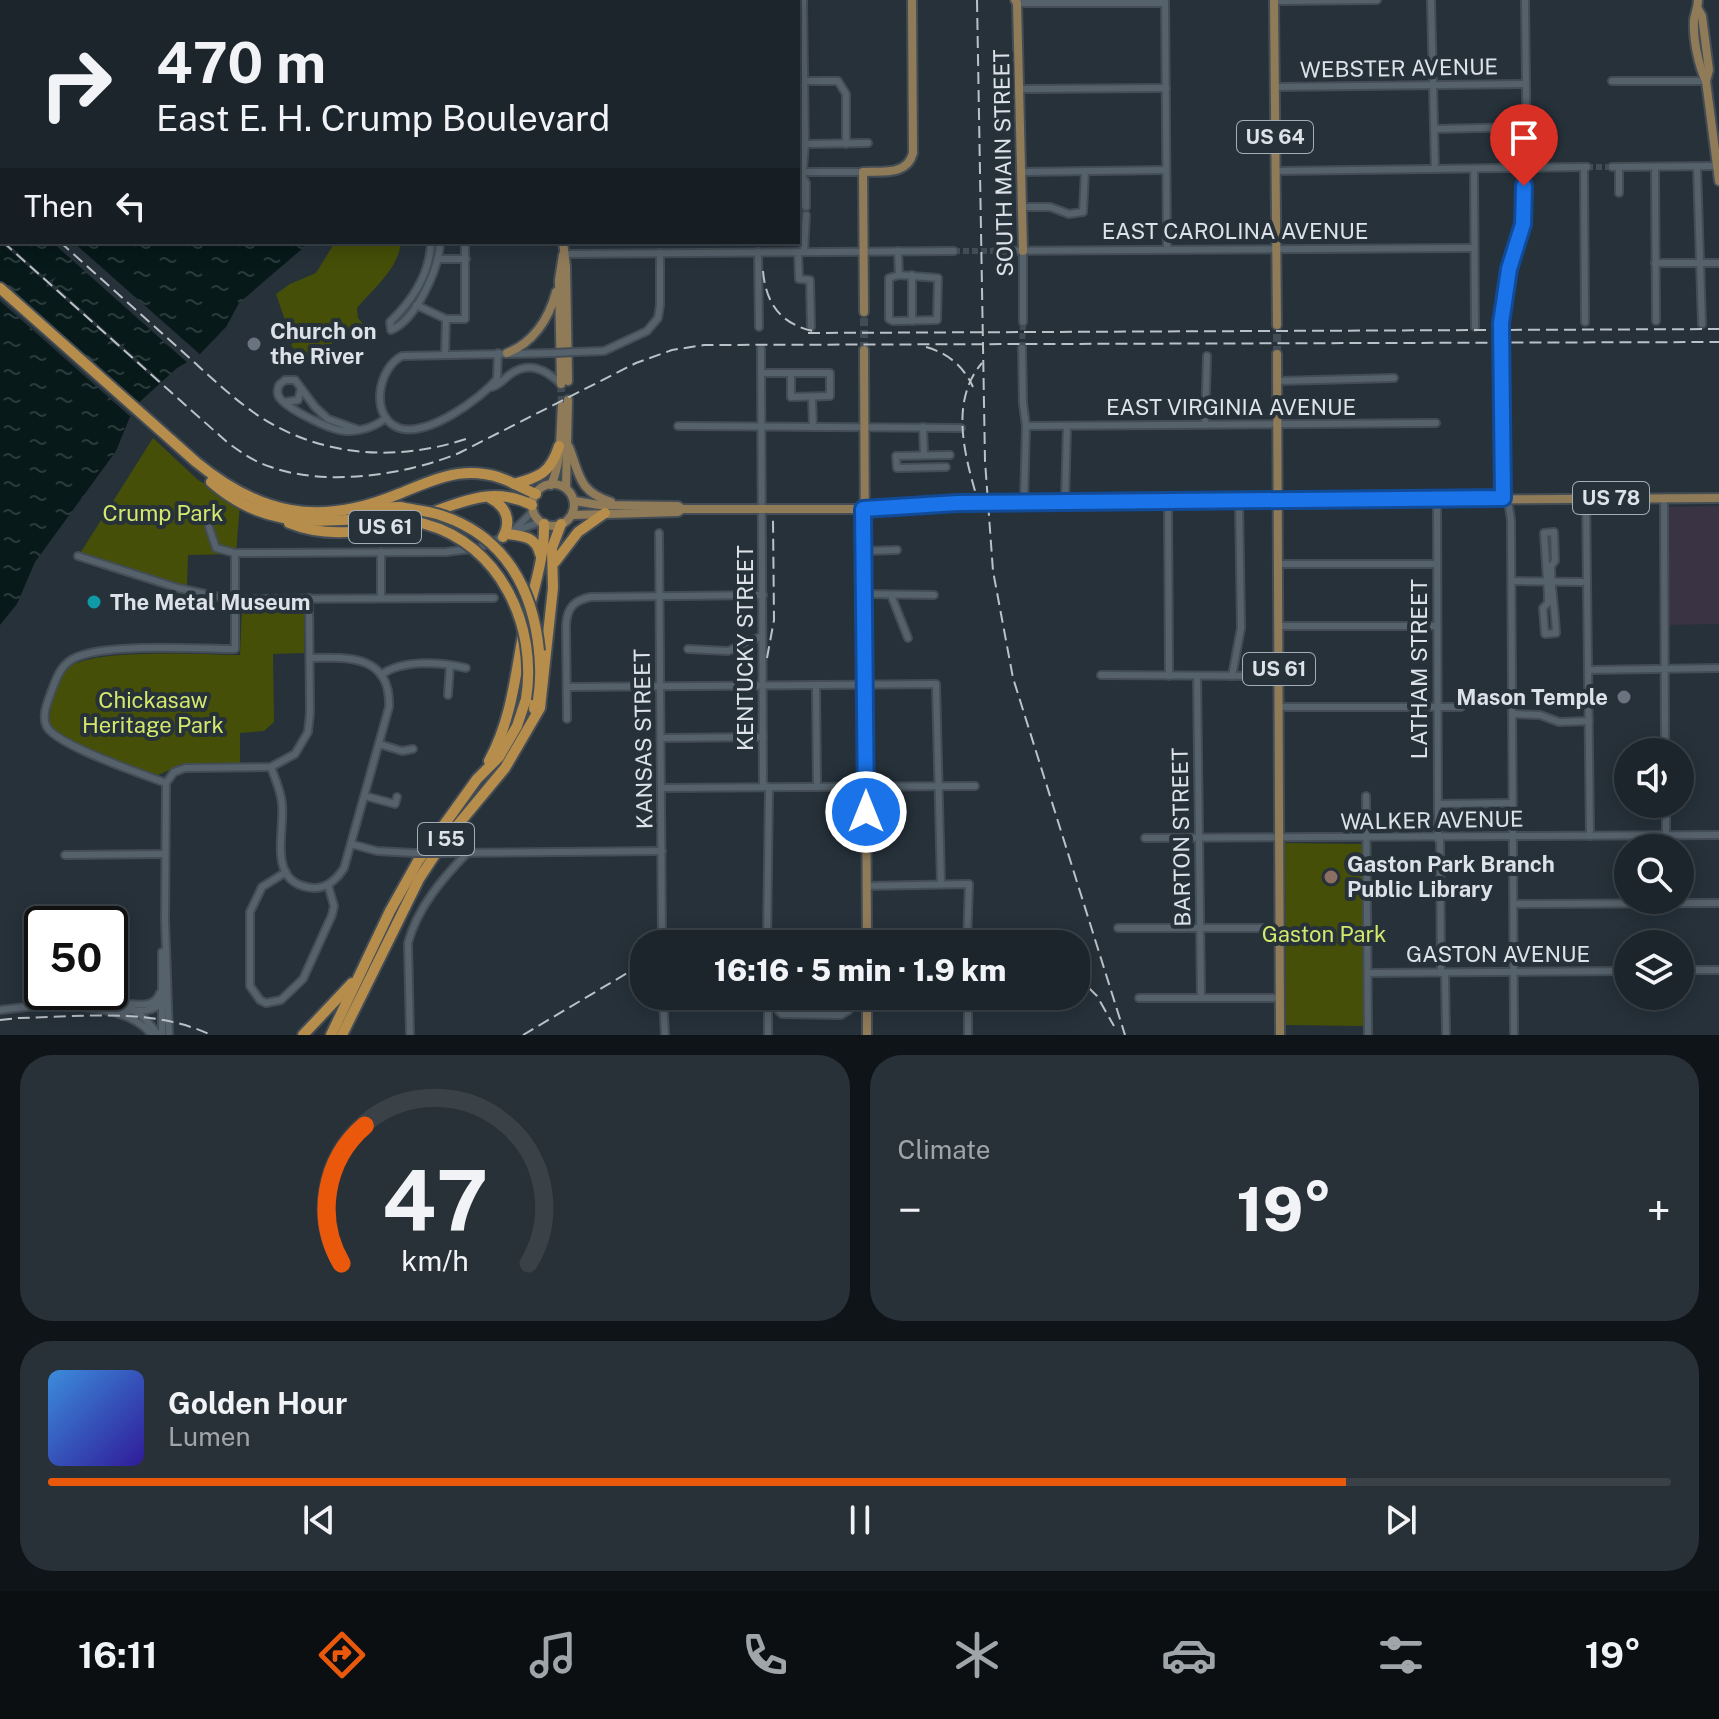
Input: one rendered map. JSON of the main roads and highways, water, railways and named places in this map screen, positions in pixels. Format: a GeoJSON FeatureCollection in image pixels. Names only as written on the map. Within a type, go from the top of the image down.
{"type":"FeatureCollection","features":[{"type":"Feature","properties":{"kind":"highway","name":"I 55"},"geometry":{"type":"LineString","coordinates":[[0,288],[194,464]]}},
{"type":"Feature","properties":{"kind":"highway","name":"I 55"},"geometry":{"type":"LineString","coordinates":[[0,295],[194,464],[234,495],[280,519],[382,518],[424,523],[442,530],[484,560],[505,583],[518,609],[529,664],[526,699],[517,726],[499,757],[477,779],[418,861],[390,911],[331,1035]]}},
{"type":"Feature","properties":{"kind":"highway"},"geometry":{"type":"LineString","coordinates":[[514,484],[536,479],[543,474],[563,445]]}},
{"type":"Feature","properties":{"kind":"highway","name":"US 61"},"geometry":{"type":"LineString","coordinates":[[352,510],[441,477],[483,473],[514,484],[534,503]]}},
{"type":"Feature","properties":{"kind":"highway"},"geometry":{"type":"LineString","coordinates":[[488,497],[506,511],[508,534],[531,538],[538,544],[540,558]]}},
{"type":"Feature","properties":{"kind":"highway","name":"US 61"},"geometry":{"type":"LineString","coordinates":[[280,519],[306,530],[361,531],[418,517],[463,499],[488,497],[534,503]]}},
{"type":"Feature","properties":{"kind":"highway","name":"I 55"},"geometry":{"type":"LineString","coordinates":[[251,504],[295,511],[400,507],[441,514],[490,542],[510,564],[529,597],[537,627],[539,651],[534,719],[505,768],[442,844],[419,879],[342,1035]]}},
{"type":"Feature","properties":{"kind":"highway"},"geometry":{"type":"LineString","coordinates":[[554,564],[561,550],[578,532],[605,513]]}},
{"type":"Feature","properties":{"kind":"highway"},"geometry":{"type":"LineString","coordinates":[[477,779],[502,736],[517,681],[523,635],[540,558],[542,523]]}},
{"type":"Feature","properties":{"kind":"highway"},"geometry":{"type":"LineString","coordinates":[[534,719],[544,691],[554,540],[561,524]]}},
{"type":"Feature","properties":{"kind":"highway"},"geometry":{"type":"LineString","coordinates":[[303,1035],[364,969]]}},
{"type":"Feature","properties":{"kind":"main road"},"geometry":{"type":"LineString","coordinates":[[864,312],[863,172],[899,170],[911,160],[914,92],[912,0]]}},
{"type":"Feature","properties":{"kind":"main road","name":"SOUTH MAIN STREET"},"geometry":{"type":"LineString","coordinates":[[1017,1],[1023,251]]}},
{"type":"Feature","properties":{"kind":"main road","name":"US 64"},"geometry":{"type":"LineString","coordinates":[[1274,1],[1277,325]]}},
{"type":"Feature","properties":{"kind":"main road"},"geometry":{"type":"LineString","coordinates":[[1698,4],[1709,70],[1706,81],[1719,181]]}},
{"type":"Feature","properties":{"kind":"main road"},"geometry":{"type":"LineString","coordinates":[[502,353],[528,342],[541,326],[555,298],[563,244]]}},
{"type":"Feature","properties":{"kind":"main road"},"geometry":{"type":"LineString","coordinates":[[559,280],[564,382],[566,266],[563,254]]}},
{"type":"Feature","properties":{"kind":"main road"},"geometry":{"type":"LineString","coordinates":[[864,350],[867,930]]}},
{"type":"Feature","properties":{"kind":"main road"},"geometry":{"type":"LineString","coordinates":[[542,523],[561,524],[572,515],[678,512],[682,509],[863,509],[958,503],[1279,500],[1277,354]]}},
{"type":"Feature","properties":{"kind":"main road"},"geometry":{"type":"LineString","coordinates":[[565,403],[563,445],[566,488],[575,501],[572,515]]}},
{"type":"Feature","properties":{"kind":"main road"},"geometry":{"type":"LineString","coordinates":[[534,503],[555,477],[563,445]]}},
{"type":"Feature","properties":{"kind":"main road"},"geometry":{"type":"LineString","coordinates":[[563,445],[581,482],[590,493],[619,505]]}},
{"type":"Feature","properties":{"kind":"main road"},"geometry":{"type":"LineString","coordinates":[[551,485],[566,488]]}},
{"type":"Feature","properties":{"kind":"main road","name":"US 78"},"geometry":{"type":"LineString","coordinates":[[1279,500],[1719,498]]}},
{"type":"Feature","properties":{"kind":"main road","name":"US 61"},"geometry":{"type":"LineString","coordinates":[[1279,500],[1280,1035]]}},
{"type":"Feature","properties":{"kind":"main road"},"geometry":{"type":"LineString","coordinates":[[575,501],[678,506],[682,509]]}},
{"type":"Feature","properties":{"kind":"main road","name":"US 61"},"geometry":{"type":"LineString","coordinates":[[534,503],[542,523]]}},
{"type":"Feature","properties":{"kind":"main road"},"geometry":{"type":"LineString","coordinates":[[867,1010],[867,1035]]}},
{"type":"Feature","properties":{"kind":"water"},"geometry":{"type":"Polygon","coordinates":[[[0,244],[308,244],[239,303],[226,327],[199,355],[177,368],[134,407],[116,451],[35,562],[17,604],[0,625],[0,244]]]}},
{"type":"Feature","properties":{"kind":"tunnel"},"geometry":{"type":"LineString","coordinates":[[1587,167],[1612,167]]}},
{"type":"Feature","properties":{"kind":"tunnel"},"geometry":{"type":"LineString","coordinates":[[954,251],[996,251]]}},
{"type":"Feature","properties":{"kind":"tunnel"},"geometry":{"type":"LineString","coordinates":[[864,312],[864,350]]}},
{"type":"Feature","properties":{"kind":"tunnel"},"geometry":{"type":"LineString","coordinates":[[1022,348],[1023,322]]}},
{"type":"Feature","properties":{"kind":"tunnel"},"geometry":{"type":"LineString","coordinates":[[1277,325],[1277,354]]}},
{"type":"Feature","properties":{"kind":"tunnel"},"geometry":{"type":"LineString","coordinates":[[561,384],[562,406]]}},
{"type":"Feature","properties":{"kind":"railway"},"geometry":{"type":"LineString","coordinates":[[977,0],[985,461],[993,571],[1013,678],[1125,1035]]}},
{"type":"Feature","properties":{"kind":"railway"},"geometry":{"type":"LineString","coordinates":[[5,244],[228,443],[265,465],[316,476],[366,476],[438,461],[636,363],[672,350],[704,345],[1719,342]]}},
{"type":"Feature","properties":{"kind":"railway"},"geometry":{"type":"LineString","coordinates":[[62,244],[223,388],[253,412],[303,439],[330,447],[385,453],[413,451],[469,438]]}},
{"type":"Feature","properties":{"kind":"railway"},"geometry":{"type":"LineString","coordinates":[[763,271],[768,294],[778,312],[795,325],[818,332]]}},
{"type":"Feature","properties":{"kind":"railway"},"geometry":{"type":"LineString","coordinates":[[808,333],[1719,329]]}},
{"type":"Feature","properties":{"kind":"railway"},"geometry":{"type":"LineString","coordinates":[[926,347],[954,362],[973,387]]}},
{"type":"Feature","properties":{"kind":"railway"},"geometry":{"type":"LineString","coordinates":[[980,508],[966,453],[963,415],[971,379],[982,363]]}},
{"type":"Feature","properties":{"kind":"railway"},"geometry":{"type":"LineString","coordinates":[[767,658],[774,620],[773,519]]}},
{"type":"Feature","properties":{"kind":"railway"},"geometry":{"type":"LineString","coordinates":[[523,1035],[630,971]]}},
{"type":"Feature","properties":{"kind":"railway"},"geometry":{"type":"LineString","coordinates":[[1090,989],[1114,1026]]}},
{"type":"Feature","properties":{"kind":"railway"},"geometry":{"type":"LineString","coordinates":[[0,1020],[141,1017],[165,1020],[211,1035]]}},
{"type":"Feature","properties":{"kind":"place","name":"Church on the River"},"geometry":{"type":"Point","coordinates":[254,344]}},
{"type":"Feature","properties":{"kind":"place","name":"The Metal Museum"},"geometry":{"type":"Point","coordinates":[94,602]}},
{"type":"Feature","properties":{"kind":"place","name":"Mason Temple"},"geometry":{"type":"Point","coordinates":[1624,697]}},
{"type":"Feature","properties":{"kind":"place","name":"Gaston Park Branch Public Library"},"geometry":{"type":"Point","coordinates":[1331,877]}},
{"type":"Feature","properties":{"kind":"park label","name":"Crump Park"},"geometry":{"type":"Point","coordinates":[163,513]}},
{"type":"Feature","properties":{"kind":"park label","name":"Chickasaw Heritage Park"},"geometry":{"type":"Point","coordinates":[153,712]}},
{"type":"Feature","properties":{"kind":"park label","name":"Gaston Park"},"geometry":{"type":"Point","coordinates":[1324,934]}}]}
